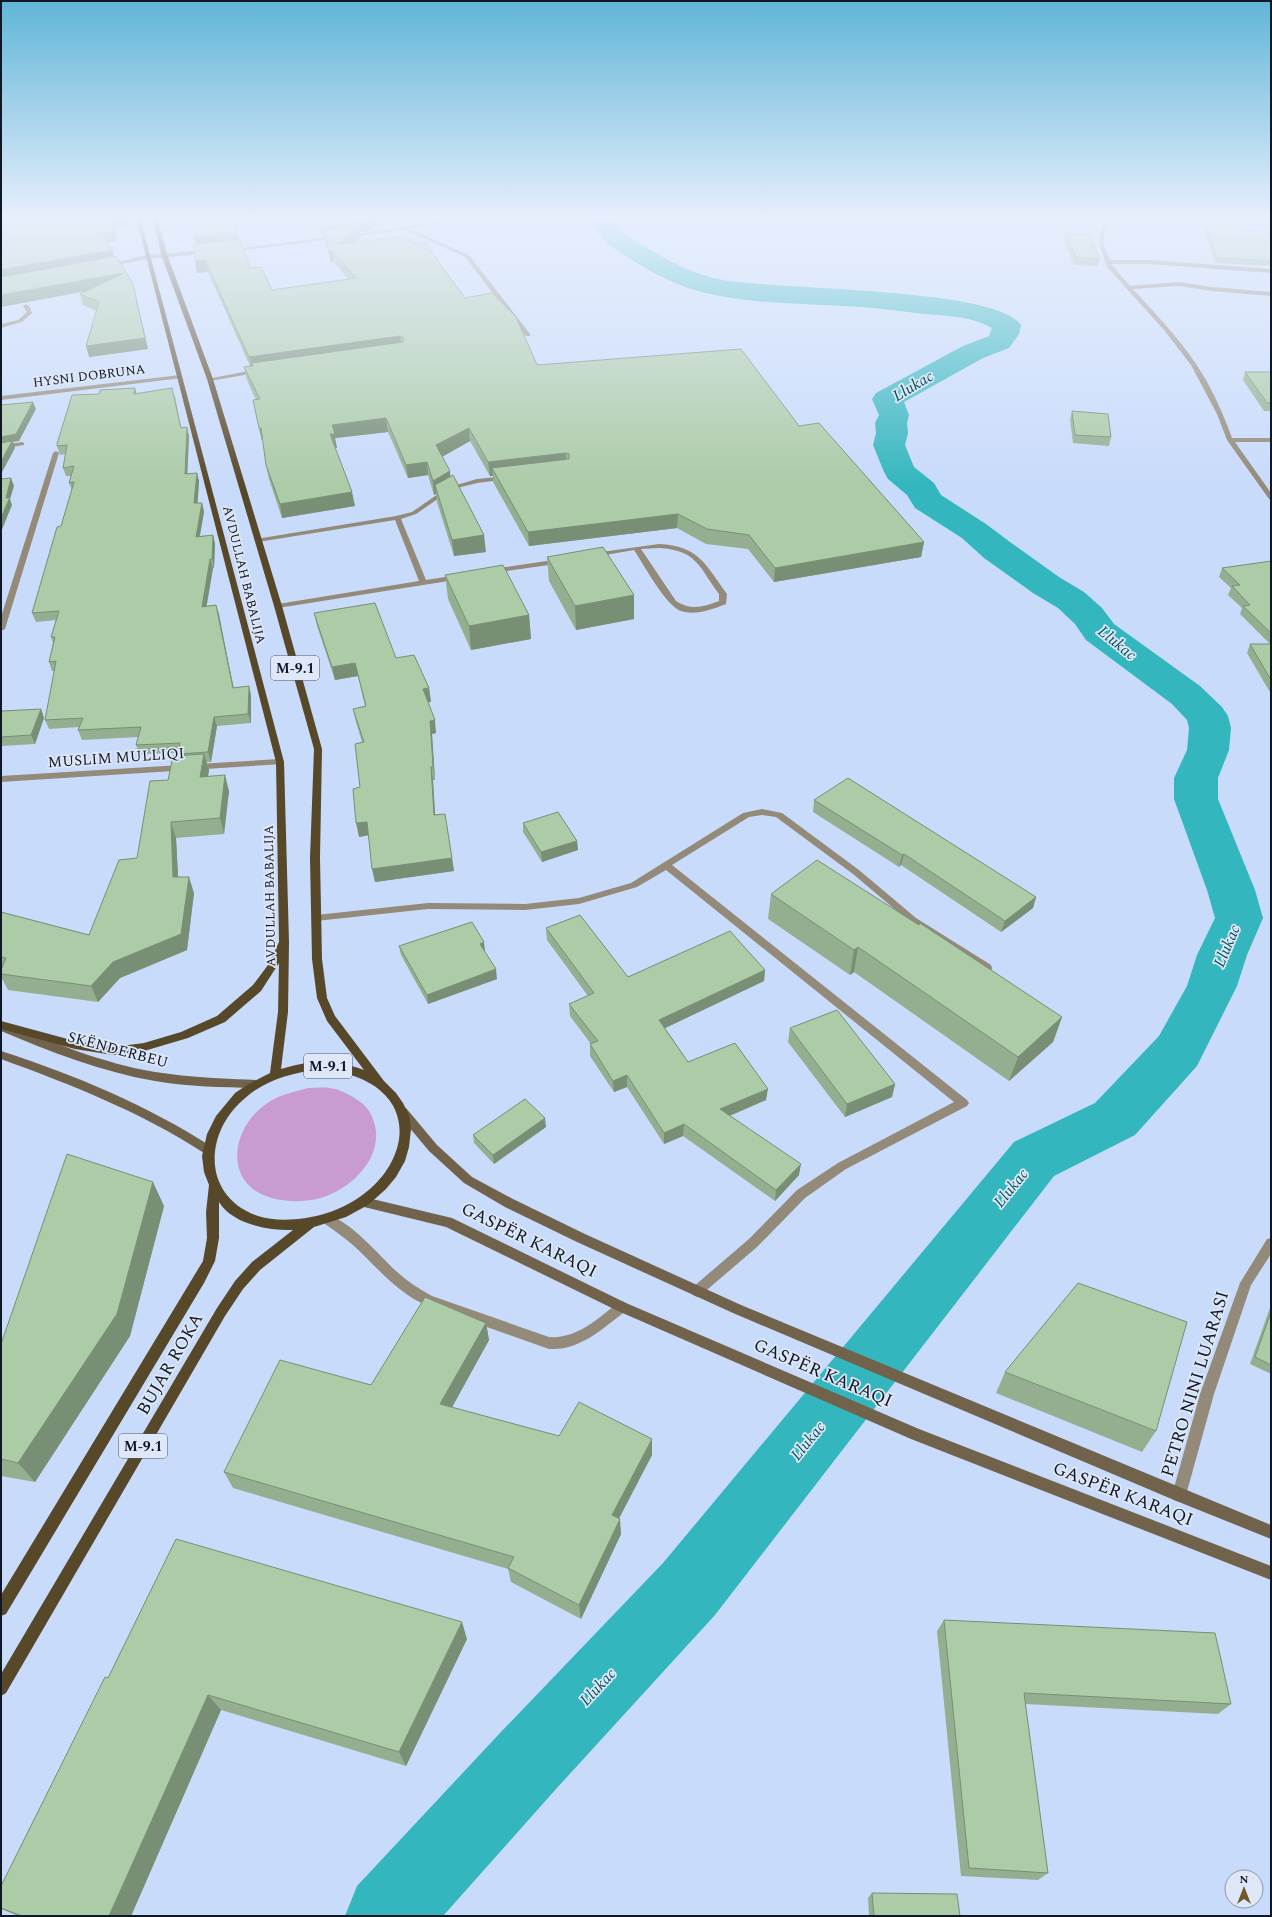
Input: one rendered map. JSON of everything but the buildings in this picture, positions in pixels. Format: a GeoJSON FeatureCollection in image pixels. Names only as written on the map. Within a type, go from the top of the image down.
{"type":"FeatureCollection","features":[{"type":"Feature","properties":{"kind":"main road","name":"AVDULLAH BABALIJA"},"geometry":{"type":"LineString","coordinates":[[161,306],[280,762],[284,942],[283,1012],[275,1074]]}},
{"type":"Feature","properties":{"kind":"main road","name":"AVDULLAH BABALIJA"},"geometry":{"type":"LineString","coordinates":[[183,306],[210,379],[278,606],[318,749],[315,858],[317,958],[322,998],[331,1018],[379,1082]]}},
{"type":"Feature","properties":{"kind":"main road"},"geometry":{"type":"LineString","coordinates":[[1,1026],[75,1045],[112,1051],[144,1047],[184,1035],[221,1019],[257,988],[272,967],[284,942]]}},
{"type":"Feature","properties":{"kind":"main road","name":"SKËNDERBEU"},"geometry":{"type":"LineString","coordinates":[[1,1026],[56,1049],[142,1074],[176,1080],[256,1084]]}},
{"type":"Feature","properties":{"kind":"main road"},"geometry":{"type":"LineString","coordinates":[[1,1055],[128,1104],[168,1124],[208,1150]]}},
{"type":"Feature","properties":{"kind":"main road","name":"M-9.1"},"geometry":{"type":"LineString","coordinates":[[320,1065],[342,1066],[362,1072],[379,1082],[393,1095],[402,1111],[406,1129],[403,1149],[396,1168],[382,1186],[364,1202],[329,1220],[290,1226],[270,1224],[252,1219],[236,1211],[214,1187],[208,1163],[208,1150],[213,1131],[224,1113],[238,1097],[256,1084],[275,1074],[298,1068],[320,1065]]}},
{"type":"Feature","properties":{"kind":"main road","name":"GASPËR KARAQI"},"geometry":{"type":"LineString","coordinates":[[402,1111],[433,1148],[468,1180],[509,1203],[581,1238],[737,1309],[1179,1495],[1271,1532]]}},
{"type":"Feature","properties":{"kind":"main road","name":"BUJAR ROKA"},"geometry":{"type":"LineString","coordinates":[[1,1609],[200,1279],[209,1261],[213,1238],[212,1212],[214,1187]]}},
{"type":"Feature","properties":{"kind":"main road","name":"GASPËR KARAQI"},"geometry":{"type":"LineString","coordinates":[[364,1202],[448,1222],[622,1307],[916,1434],[1271,1573]]}},
{"type":"Feature","properties":{"kind":"main road","name":"BUJAR ROKA"},"geometry":{"type":"LineString","coordinates":[[1,1688],[220,1312],[239,1285],[256,1266],[310,1224]]}},
{"type":"Feature","properties":{"kind":"street"},"geometry":{"type":"LineString","coordinates":[[1,326],[24,319],[30,312],[26,306]]}},
{"type":"Feature","properties":{"kind":"street"},"geometry":{"type":"LineString","coordinates":[[506,306],[528,335]]}},
{"type":"Feature","properties":{"kind":"street"},"geometry":{"type":"LineString","coordinates":[[1145,306],[1194,365],[1220,414],[1230,440],[1271,498]]}},
{"type":"Feature","properties":{"kind":"street"},"geometry":{"type":"LineString","coordinates":[[210,379],[267,370]]}},
{"type":"Feature","properties":{"kind":"street","name":"HYSNI DOBRUNA"},"geometry":{"type":"LineString","coordinates":[[1,398],[180,377]]}},
{"type":"Feature","properties":{"kind":"street"},"geometry":{"type":"LineString","coordinates":[[1230,440],[1271,440]]}},
{"type":"Feature","properties":{"kind":"street"},"geometry":{"type":"LineString","coordinates":[[1,447],[22,444]]}},
{"type":"Feature","properties":{"kind":"street"},"geometry":{"type":"LineString","coordinates":[[1,630],[56,452]]}},
{"type":"Feature","properties":{"kind":"street"},"geometry":{"type":"LineString","coordinates":[[258,540],[396,518],[414,513],[440,495],[455,487],[514,476]]}},
{"type":"Feature","properties":{"kind":"street"},"geometry":{"type":"LineString","coordinates":[[396,518],[423,582]]}},
{"type":"Feature","properties":{"kind":"street"},"geometry":{"type":"LineString","coordinates":[[590,556],[649,546],[668,546],[684,551],[693,555],[723,594],[723,602],[706,609],[683,609],[673,603],[637,549]]}},
{"type":"Feature","properties":{"kind":"street"},"geometry":{"type":"LineString","coordinates":[[484,573],[567,560]]}},
{"type":"Feature","properties":{"kind":"street","name":"AVDULLAH BABALIJA"},"geometry":{"type":"LineString","coordinates":[[278,606],[468,575]]}},
{"type":"Feature","properties":{"kind":"street","name":"MUSLIM MULLIQI"},"geometry":{"type":"LineString","coordinates":[[1,779],[280,762]]}},
{"type":"Feature","properties":{"kind":"street"},"geometry":{"type":"LineString","coordinates":[[316,918],[428,906],[525,907],[579,901],[634,885],[746,815],[762,812],[779,815],[856,872],[913,920],[994,972]]}},
{"type":"Feature","properties":{"kind":"street"},"geometry":{"type":"LineString","coordinates":[[666,865],[963,1103],[842,1166],[801,1194],[753,1243],[697,1291]]}},
{"type":"Feature","properties":{"kind":"street"},"geometry":{"type":"LineString","coordinates":[[329,1220],[360,1244],[395,1279],[410,1291],[428,1300],[549,1343],[556,1345],[570,1343],[622,1307]]}},
{"type":"Feature","properties":{"kind":"street","name":"PETRO NINI LUARASI"},"geometry":{"type":"LineString","coordinates":[[1179,1495],[1207,1394],[1246,1282],[1271,1244]]}},
{"type":"Feature","properties":{"kind":"shaded area"},"geometry":{"type":"Polygon","coordinates":[[[308,1088],[326,1088],[337,1090],[363,1104],[369,1110],[373,1118],[376,1131],[376,1143],[372,1155],[366,1165],[358,1175],[339,1190],[317,1199],[306,1201],[289,1201],[272,1198],[256,1191],[245,1181],[239,1169],[237,1156],[239,1141],[245,1127],[254,1115],[266,1104],[291,1092],[308,1088]]]}},
{"type":"Feature","properties":{"kind":"waterway","name":"Llukac"},"geometry":{"type":"LineString","coordinates":[[387,1916],[467,1830],[528,1761],[689,1589],[1034,1159],[1115,1119],[1178,1051],[1212,986],[1222,955],[1239,918],[1231,890],[1196,799],[1196,778],[1208,750],[1210,728],[1207,716],[1186,695],[1100,632],[1089,616],[1071,600],[1046,585],[997,550],[974,531],[927,501],[922,490],[900,472],[889,445],[892,433],[891,423],[894,415],[891,405],[887,399],[973,352],[999,342],[1005,334],[1007,325],[997,319],[977,312],[931,306]]}}]}
